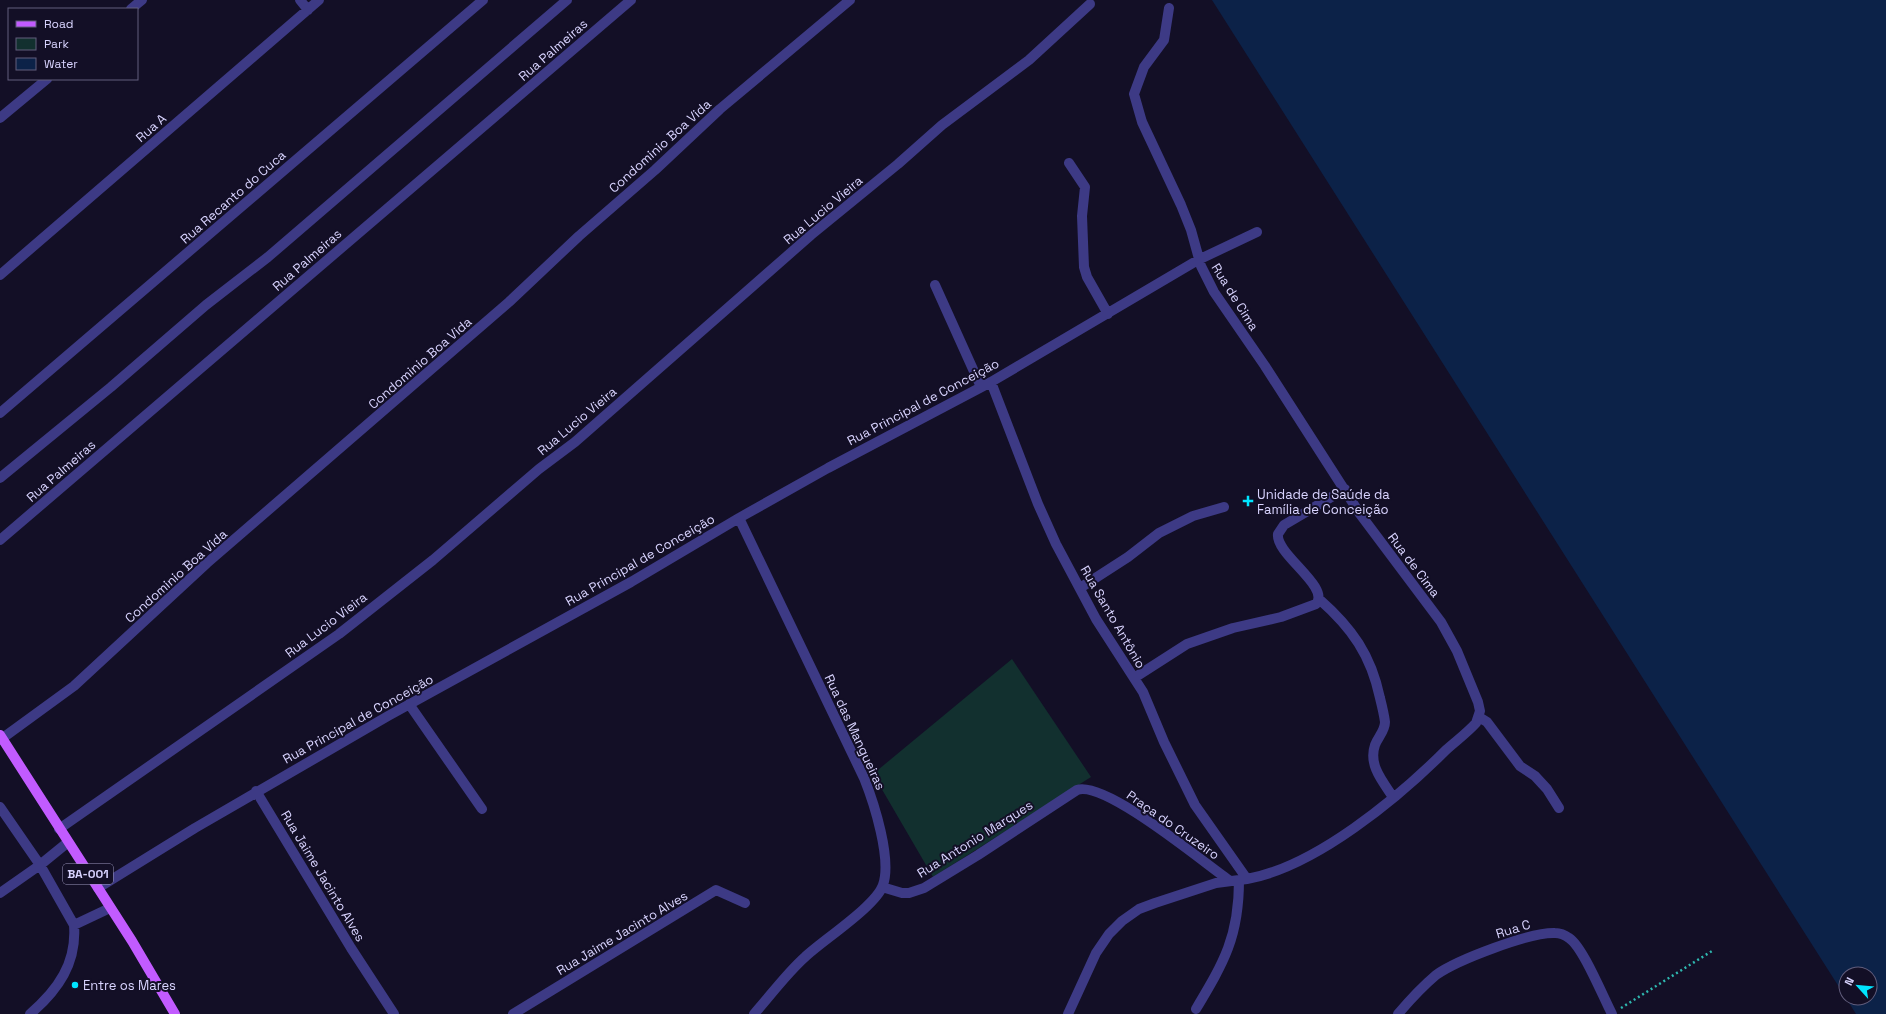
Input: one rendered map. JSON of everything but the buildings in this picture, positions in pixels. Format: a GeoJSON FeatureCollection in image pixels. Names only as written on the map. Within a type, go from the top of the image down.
{"type":"FeatureCollection","features":[{"type":"Feature","properties":{"kind":"main road","name":"BA-001"},"geometry":{"type":"LineString","coordinates":[[1,738],[67,843],[98,888],[175,1014]]}},
{"type":"Feature","properties":{"kind":"street"},"geometry":{"type":"LineString","coordinates":[[132,8],[142,0]]}},
{"type":"Feature","properties":{"kind":"street"},"geometry":{"type":"LineString","coordinates":[[300,0],[308,10]]}},
{"type":"Feature","properties":{"kind":"street","name":"Rua A"},"geometry":{"type":"LineString","coordinates":[[0,275],[319,0]]}},
{"type":"Feature","properties":{"kind":"street","name":"Rua Recanto do Cuca"},"geometry":{"type":"LineString","coordinates":[[0,413],[483,0]]}},
{"type":"Feature","properties":{"kind":"street"},"geometry":{"type":"LineString","coordinates":[[0,478],[111,387],[206,305],[268,257],[566,0]]}},
{"type":"Feature","properties":{"kind":"street","name":"Rua Palmeiras"},"geometry":{"type":"LineString","coordinates":[[0,540],[631,0]]}},
{"type":"Feature","properties":{"kind":"street","name":"Condominio Boa Vida"},"geometry":{"type":"LineString","coordinates":[[1,738],[74,686],[207,564],[509,302],[579,236],[655,170],[720,109],[850,0]]}},
{"type":"Feature","properties":{"kind":"street","name":"Rua Lucio Vieira"},"geometry":{"type":"LineString","coordinates":[[59,829],[302,660],[433,560],[539,469],[574,442],[811,235],[898,164],[942,125],[1029,60],[1090,4]]}},
{"type":"Feature","properties":{"kind":"street","name":"Rua de Cima"},"geometry":{"type":"LineString","coordinates":[[1169,8],[1164,40],[1144,67],[1134,94],[1142,122],[1188,224],[1198,260],[1214,292],[1378,540],[1441,622],[1457,651],[1473,686],[1480,706],[1479,717]]}},
{"type":"Feature","properties":{"kind":"street"},"geometry":{"type":"LineString","coordinates":[[0,118],[46,80]]}},
{"type":"Feature","properties":{"kind":"street"},"geometry":{"type":"LineString","coordinates":[[1069,163],[1082,181],[1086,191],[1082,216],[1084,267],[1087,277],[1108,314]]}},
{"type":"Feature","properties":{"kind":"street","name":"Rua Principal de Conceição"},"geometry":{"type":"LineString","coordinates":[[98,888],[256,792],[409,704],[631,582],[739,518],[875,442],[991,382],[1198,260],[1257,232]]}},
{"type":"Feature","properties":{"kind":"street"},"geometry":{"type":"LineString","coordinates":[[935,285],[981,387]]}},
{"type":"Feature","properties":{"kind":"street","name":"Rua Santo Antônio"},"geometry":{"type":"LineString","coordinates":[[991,382],[1038,504],[1080,588],[1119,658],[1143,692],[1164,742],[1195,805],[1230,856],[1239,880]]}},
{"type":"Feature","properties":{"kind":"street"},"geometry":{"type":"LineString","coordinates":[[1345,489],[1284,525],[1278,534],[1279,543],[1313,585],[1319,594],[1319,599],[1352,633],[1372,668],[1385,722],[1382,733],[1373,750],[1375,766],[1378,775],[1393,797]]}},
{"type":"Feature","properties":{"kind":"street"},"geometry":{"type":"LineString","coordinates":[[1080,588],[1128,557],[1159,533],[1193,516],[1224,507]]}},
{"type":"Feature","properties":{"kind":"street","name":"Rua das Mangueiras"},"geometry":{"type":"LineString","coordinates":[[739,518],[862,772],[872,797],[882,837],[885,867],[882,887]]}},
{"type":"Feature","properties":{"kind":"street"},"geometry":{"type":"LineString","coordinates":[[1134,678],[1187,644],[1233,628],[1281,617],[1312,606],[1319,599]]}},
{"type":"Feature","properties":{"kind":"street"},"geometry":{"type":"LineString","coordinates":[[409,704],[482,809]]}},
{"type":"Feature","properties":{"kind":"street"},"geometry":{"type":"LineString","coordinates":[[1068,1014],[1096,953],[1109,934],[1122,921],[1139,909],[1155,903],[1216,883],[1267,876],[1309,855],[1342,835],[1411,783],[1471,728],[1479,717],[1491,726],[1520,766],[1535,776],[1547,789],[1559,808]]}},
{"type":"Feature","properties":{"kind":"street","name":"Praça do Cruzeiro"},"geometry":{"type":"LineString","coordinates":[[1077,790],[1083,788],[1094,790],[1117,802],[1239,880]]}},
{"type":"Feature","properties":{"kind":"street","name":"Rua Antonio Marques"},"geometry":{"type":"LineString","coordinates":[[882,887],[902,893],[909,893],[924,888],[978,855],[1077,790]]}},
{"type":"Feature","properties":{"kind":"street","name":"Rua Jaime Jacinto Alves"},"geometry":{"type":"LineString","coordinates":[[256,792],[351,948],[394,1014]]}},
{"type":"Feature","properties":{"kind":"street"},"geometry":{"type":"LineString","coordinates":[[0,807],[40,865],[74,925],[74,948],[67,969],[60,982],[47,998],[30,1014]]}},
{"type":"Feature","properties":{"kind":"street"},"geometry":{"type":"LineString","coordinates":[[0,893],[40,865],[67,843]]}},
{"type":"Feature","properties":{"kind":"street"},"geometry":{"type":"LineString","coordinates":[[1196,1009],[1225,958],[1235,929],[1239,901],[1239,880]]}},
{"type":"Feature","properties":{"kind":"street"},"geometry":{"type":"LineString","coordinates":[[754,1014],[804,957],[864,908],[882,887]]}},
{"type":"Feature","properties":{"kind":"street","name":"Rua Jaime Jacinto Alves"},"geometry":{"type":"LineString","coordinates":[[513,1014],[716,890],[745,903]]}},
{"type":"Feature","properties":{"kind":"street"},"geometry":{"type":"LineString","coordinates":[[74,925],[110,908]]}},
{"type":"Feature","properties":{"kind":"street","name":"Rua C"},"geometry":{"type":"LineString","coordinates":[[1398,1014],[1436,976],[1454,964],[1489,950],[1538,935],[1553,933],[1564,935],[1571,939],[1578,948],[1612,1014]]}},
{"type":"Feature","properties":{"kind":"path"},"geometry":{"type":"LineString","coordinates":[[1612,1014],[1712,951]]}},
{"type":"Feature","properties":{"kind":"green space"},"geometry":{"type":"Polygon","coordinates":[[[1012,659],[1091,777],[933,877],[873,774],[1012,659]]]}},
{"type":"Feature","properties":{"kind":"water"},"geometry":{"type":"Polygon","coordinates":[[[1212,0],[1886,0],[1886,1014],[1856,1014],[1851,1006],[1878,1006],[1878,966],[1838,966],[1838,986],[1212,0]]]}},
{"type":"Feature","properties":{"kind":"place","name":"Unidade de Saúde da Família de Conceição"},"geometry":{"type":"Point","coordinates":[1248,501]}},
{"type":"Feature","properties":{"kind":"place","name":"Entre os Mares"},"geometry":{"type":"Point","coordinates":[75,985]}}]}
